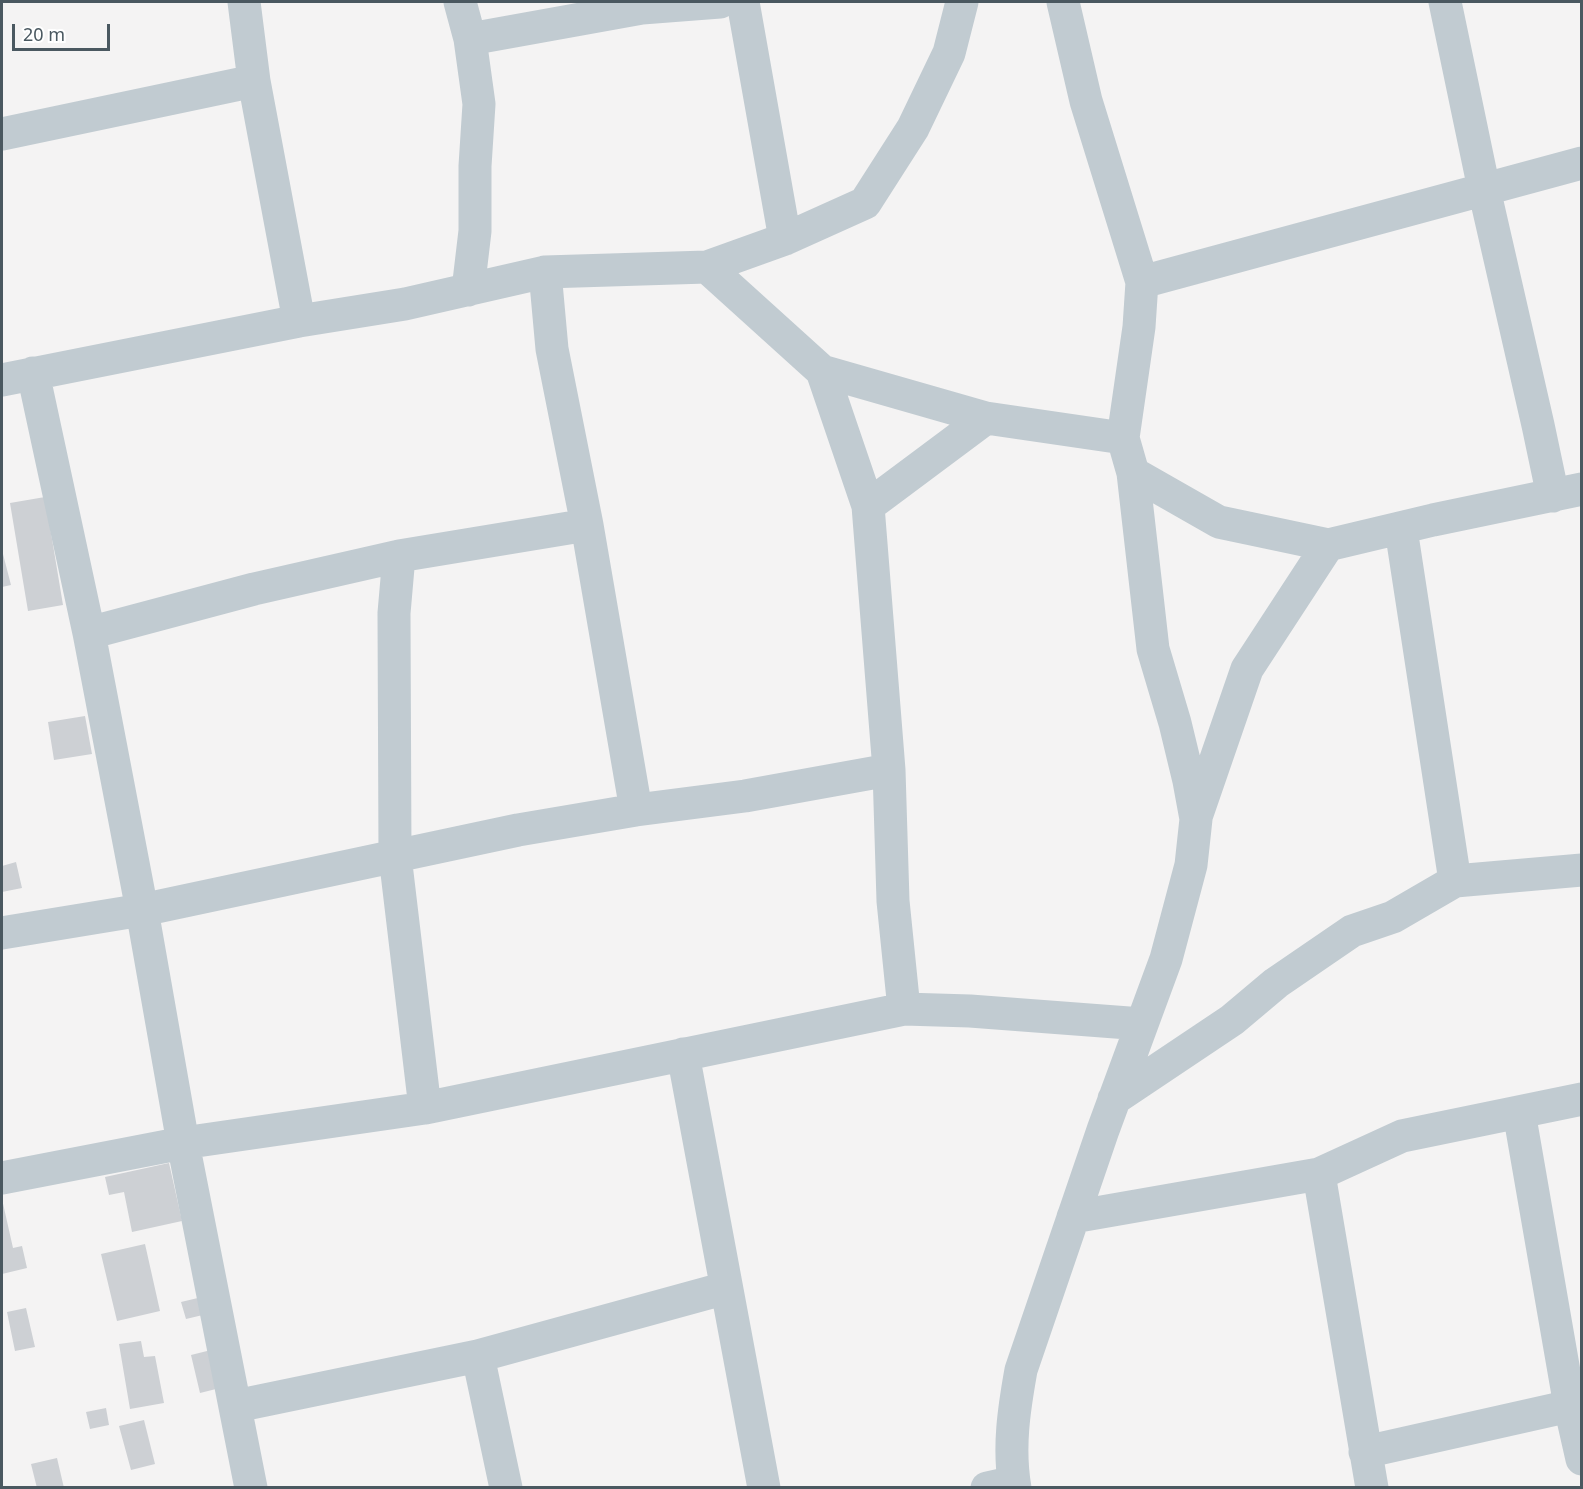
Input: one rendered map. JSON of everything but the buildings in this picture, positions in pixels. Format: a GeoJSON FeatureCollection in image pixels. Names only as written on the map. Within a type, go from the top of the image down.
{"type":"FeatureCollection","features":[{"type":"Feature","properties":{"kind":"street"},"geometry":{"type":"LineString","coordinates":[[244,2],[254,81],[299,321]]}},
{"type":"Feature","properties":{"kind":"street"},"geometry":{"type":"LineString","coordinates":[[460,2],[470,39],[479,104],[475,166],[476,231],[468,290]]}},
{"type":"Feature","properties":{"kind":"street"},"geometry":{"type":"LineString","coordinates":[[470,39],[642,8],[720,2]]}},
{"type":"Feature","properties":{"kind":"street"},"geometry":{"type":"LineString","coordinates":[[743,2],[785,239]]}},
{"type":"Feature","properties":{"kind":"street"},"geometry":{"type":"LineString","coordinates":[[251,1488],[183,1143],[142,910],[88,633],[17,377],[299,321],[405,304],[545,272],[707,267],[785,239],[865,203],[913,128],[948,53],[962,2]]}},
{"type":"Feature","properties":{"kind":"street"},"geometry":{"type":"LineString","coordinates":[[1063,2],[1086,101],[1142,282],[1139,327],[1123,438],[1133,473],[1153,649],[1190,781],[1196,819]]}},
{"type":"Feature","properties":{"kind":"street"},"geometry":{"type":"LineString","coordinates":[[1133,473],[1219,522],[1328,545],[1433,520],[1567,493],[1538,424],[1484,189],[1445,2]]}},
{"type":"Feature","properties":{"kind":"street"},"geometry":{"type":"LineString","coordinates":[[2,134],[254,81]]}},
{"type":"Feature","properties":{"kind":"street"},"geometry":{"type":"LineString","coordinates":[[1142,282],[1581,163]]}},
{"type":"Feature","properties":{"kind":"street"},"geometry":{"type":"LineString","coordinates":[[707,267],[822,371],[986,418],[1123,438]]}},
{"type":"Feature","properties":{"kind":"street"},"geometry":{"type":"LineString","coordinates":[[545,272],[552,349],[587,525],[636,810]]}},
{"type":"Feature","properties":{"kind":"street"},"geometry":{"type":"LineString","coordinates":[[822,371],[868,506],[889,770],[893,901],[904,1009]]}},
{"type":"Feature","properties":{"kind":"street"},"geometry":{"type":"LineString","coordinates":[[868,506],[986,418]]}},
{"type":"Feature","properties":{"kind":"street"},"geometry":{"type":"LineString","coordinates":[[88,633],[254,589],[399,556],[587,525]]}},
{"type":"Feature","properties":{"kind":"street"},"geometry":{"type":"LineString","coordinates":[[1401,529],[1455,881]]}},
{"type":"Feature","properties":{"kind":"street"},"geometry":{"type":"LineString","coordinates":[[1005,1486],[1014,1407],[1021,1370],[1114,1099],[1166,959],[1191,865],[1196,819],[1247,669],[1328,545]]}},
{"type":"Feature","properties":{"kind":"street"},"geometry":{"type":"LineString","coordinates":[[399,556],[394,613],[395,856],[425,1108]]}},
{"type":"Feature","properties":{"kind":"street"},"geometry":{"type":"LineString","coordinates":[[2,933],[142,910],[518,830],[636,810],[745,796],[889,770]]}},
{"type":"Feature","properties":{"kind":"street"},"geometry":{"type":"LineString","coordinates":[[1114,1099],[1232,1020],[1276,983],[1352,932],[1393,917],[1455,881],[1581,870]]}},
{"type":"Feature","properties":{"kind":"street"},"geometry":{"type":"LineString","coordinates":[[2,1178],[183,1143],[425,1108],[904,1009],[970,1011],[1142,1024]]}},
{"type":"Feature","properties":{"kind":"street"},"geometry":{"type":"LineString","coordinates":[[683,1054],[764,1488]]}},
{"type":"Feature","properties":{"kind":"street"},"geometry":{"type":"LineString","coordinates":[[1073,1217],[1319,1174],[1402,1136],[1581,1099]]}},
{"type":"Feature","properties":{"kind":"street"},"geometry":{"type":"LineString","coordinates":[[1519,1112],[1581,1459]]}},
{"type":"Feature","properties":{"kind":"street"},"geometry":{"type":"LineString","coordinates":[[1319,1174],[1372,1488]]}},
{"type":"Feature","properties":{"kind":"street"},"geometry":{"type":"LineString","coordinates":[[236,1407],[478,1356],[726,1288]]}},
{"type":"Feature","properties":{"kind":"street"},"geometry":{"type":"LineString","coordinates":[[478,1356],[506,1488]]}},
{"type":"Feature","properties":{"kind":"street"},"geometry":{"type":"LineString","coordinates":[[1365,1452],[1570,1406]]}}]}
